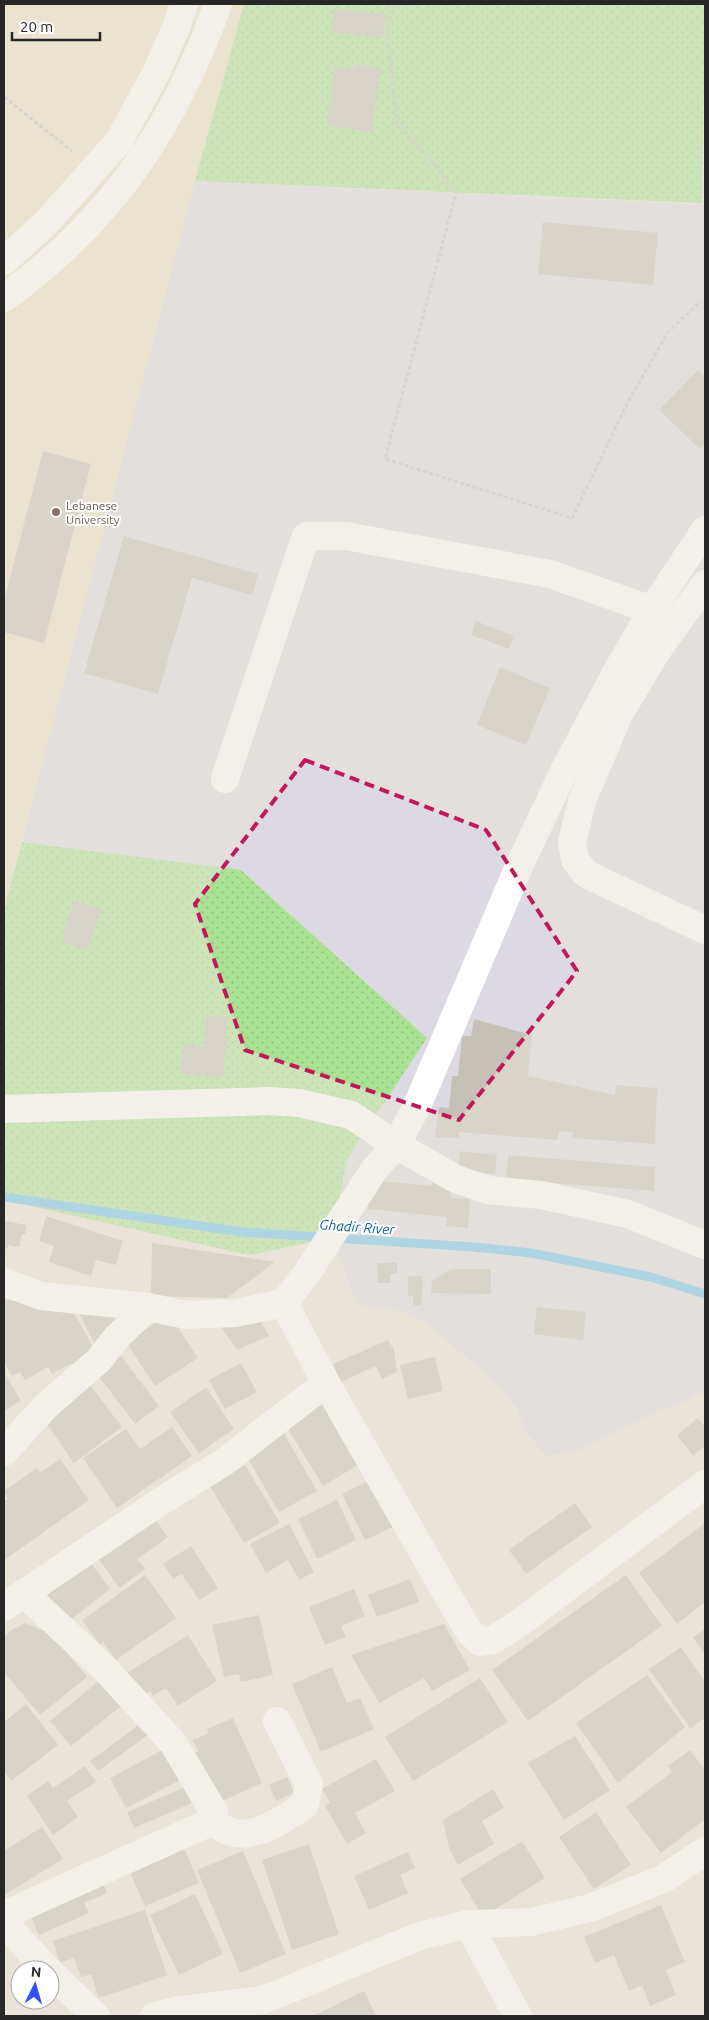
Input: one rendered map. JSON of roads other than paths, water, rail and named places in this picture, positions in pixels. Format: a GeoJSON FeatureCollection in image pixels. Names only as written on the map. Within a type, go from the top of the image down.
{"type":"FeatureCollection","features":[{"type":"Feature","properties":{"kind":"street"},"geometry":{"type":"LineString","coordinates":[[4,261],[46,223],[119,141],[157,71],[184,4]]}},
{"type":"Feature","properties":{"kind":"street"},"geometry":{"type":"LineString","coordinates":[[4,298],[66,248],[115,196],[150,149],[181,93],[203,46],[218,4]]}},
{"type":"Feature","properties":{"kind":"street"},"geometry":{"type":"LineString","coordinates":[[4,1282],[41,1296],[148,1307],[186,1315],[235,1313],[284,1303],[307,1273],[374,1170],[396,1145],[417,1106],[524,855],[604,696],[652,610],[705,530]]}},
{"type":"Feature","properties":{"kind":"street"},"geometry":{"type":"LineString","coordinates":[[225,779],[306,536],[346,536],[550,574],[652,610]]}},
{"type":"Feature","properties":{"kind":"street"},"geometry":{"type":"LineString","coordinates":[[705,584],[658,649],[619,714],[582,801],[572,842],[575,860],[586,874],[705,930]]}},
{"type":"Feature","properties":{"kind":"street"},"geometry":{"type":"LineString","coordinates":[[4,1109],[269,1102],[299,1103],[351,1116],[396,1145],[456,1179],[488,1190],[541,1195],[628,1214],[705,1245]]}},
{"type":"Feature","properties":{"kind":"street"},"geometry":{"type":"LineString","coordinates":[[284,1303],[326,1383],[456,1610],[468,1630],[480,1642],[493,1640],[518,1624],[705,1484]]}},
{"type":"Feature","properties":{"kind":"street"},"geometry":{"type":"LineString","coordinates":[[4,1452],[46,1406],[99,1360],[116,1338],[148,1307]]}},
{"type":"Feature","properties":{"kind":"street"},"geometry":{"type":"LineString","coordinates":[[214,1822],[214,1812],[173,1742],[107,1671],[14,1600],[224,1462],[326,1383]]}},
{"type":"Feature","properties":{"kind":"street"},"geometry":{"type":"LineString","coordinates":[[214,1822],[230,1832],[249,1833],[286,1818],[305,1805],[309,1784],[277,1722]]}},
{"type":"Feature","properties":{"kind":"street"},"geometry":{"type":"LineString","coordinates":[[4,1915],[214,1822]]}},
{"type":"Feature","properties":{"kind":"street"},"geometry":{"type":"LineString","coordinates":[[154,2016],[175,2011],[263,2000],[420,1936],[468,1924],[532,1922],[590,1908],[663,1879],[705,1851]]}},
{"type":"Feature","properties":{"kind":"street"},"geometry":{"type":"LineString","coordinates":[[4,1923],[39,1960]]}},
{"type":"Feature","properties":{"kind":"street"},"geometry":{"type":"LineString","coordinates":[[468,1924],[518,2016]]}},
{"type":"Feature","properties":{"kind":"street"},"geometry":{"type":"LineString","coordinates":[[60,1982],[96,2016]]}},
{"type":"Feature","properties":{"kind":"waterway","name":"Ghadir River"},"geometry":{"type":"LineString","coordinates":[[4,1197],[242,1232],[474,1247],[531,1253],[651,1277],[705,1294]]}},
{"type":"Feature","properties":{"kind":"place","name":"Lebanese University"},"geometry":{"type":"Point","coordinates":[56,512]}}]}
